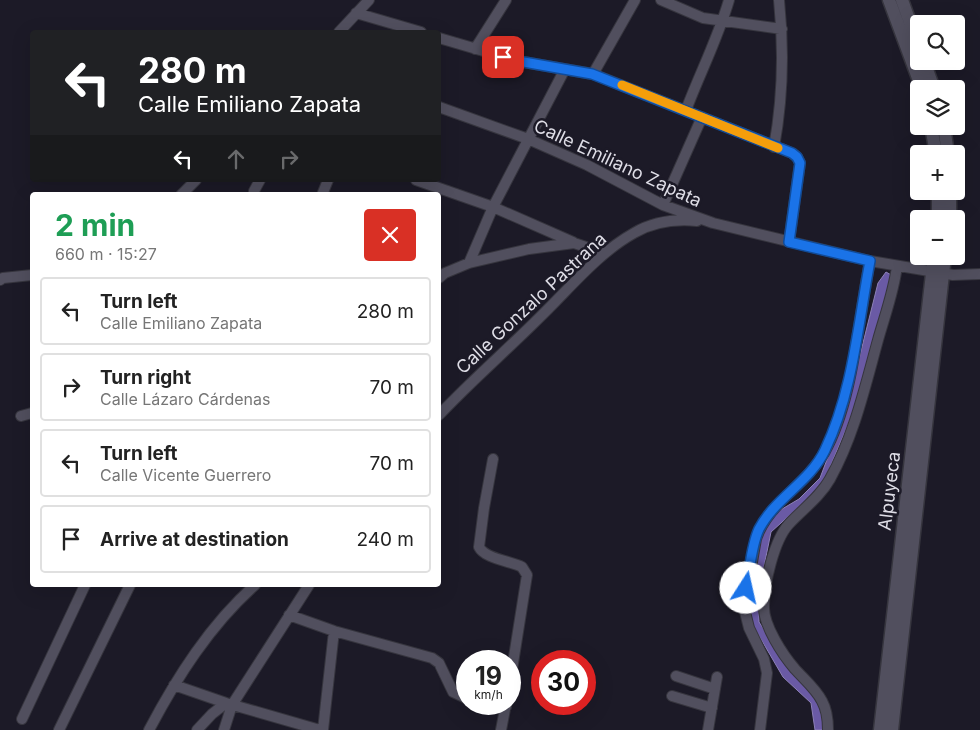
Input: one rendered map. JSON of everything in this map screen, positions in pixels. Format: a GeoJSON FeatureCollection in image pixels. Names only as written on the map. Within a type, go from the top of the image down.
{"type":"FeatureCollection","features":[{"type":"Feature","properties":{"kind":"main road"},"geometry":{"type":"LineString","coordinates":[[890,0],[919,80]]}},
{"type":"Feature","properties":{"kind":"main road"},"geometry":{"type":"LineString","coordinates":[[902,0],[910,22]]}},
{"type":"Feature","properties":{"kind":"main road","name":"Alpuyeca"},"geometry":{"type":"LineString","coordinates":[[892,730],[937,273],[936,265]]}},
{"type":"Feature","properties":{"kind":"main road","name":"Alpuyeca"},"geometry":{"type":"LineString","coordinates":[[880,730],[937,273],[941,265]]}},
{"type":"Feature","properties":{"kind":"street"},"geometry":{"type":"LineString","coordinates":[[341,30],[368,0]]}},
{"type":"Feature","properties":{"kind":"street"},"geometry":{"type":"LineString","coordinates":[[592,74],[635,0]]}},
{"type":"Feature","properties":{"kind":"street"},"geometry":{"type":"LineString","coordinates":[[661,0],[703,18],[782,30]]}},
{"type":"Feature","properties":{"kind":"street"},"geometry":{"type":"LineString","coordinates":[[686,110],[704,63],[723,22],[729,0]]}},
{"type":"Feature","properties":{"kind":"street"},"geometry":{"type":"LineString","coordinates":[[774,147],[781,97],[782,30],[779,0]]}},
{"type":"Feature","properties":{"kind":"street"},"geometry":{"type":"LineString","coordinates":[[475,49],[502,1]]}},
{"type":"Feature","properties":{"kind":"street"},"geometry":{"type":"LineString","coordinates":[[356,13],[414,30]]}},
{"type":"Feature","properties":{"kind":"street"},"geometry":{"type":"LineString","coordinates":[[441,39],[518,61],[592,74],[792,153],[800,163],[789,242]]}},
{"type":"Feature","properties":{"kind":"street"},"geometry":{"type":"LineString","coordinates":[[469,264],[493,207],[565,69]]}},
{"type":"Feature","properties":{"kind":"street","name":"Calle Emiliano Zapata"},"geometry":{"type":"LineString","coordinates":[[441,107],[528,139],[587,165],[663,205],[713,223],[870,261],[953,275],[980,274]]}},
{"type":"Feature","properties":{"kind":"street"},"geometry":{"type":"LineString","coordinates":[[663,205],[702,117]]}},
{"type":"Feature","properties":{"kind":"street"},"geometry":{"type":"LineString","coordinates":[[187,192],[194,182]]}},
{"type":"Feature","properties":{"kind":"street"},"geometry":{"type":"LineString","coordinates":[[254,191],[259,182]]}},
{"type":"Feature","properties":{"kind":"street"},"geometry":{"type":"LineString","coordinates":[[422,182],[493,207],[574,243],[604,253]]}},
{"type":"Feature","properties":{"kind":"street","name":"Calle Gonzalo Pastrana"},"geometry":{"type":"LineString","coordinates":[[441,413],[604,253],[634,232],[654,225],[686,220],[713,223]]}},
{"type":"Feature","properties":{"kind":"street"},"geometry":{"type":"LineString","coordinates":[[441,274],[469,264],[529,249],[574,243]]}},
{"type":"Feature","properties":{"kind":"street"},"geometry":{"type":"LineString","coordinates":[[760,730],[767,673],[764,659],[749,628],[744,608],[756,539],[759,530],[768,516],[814,467],[824,453],[834,429],[846,390],[870,261]]}},
{"type":"Feature","properties":{"kind":"street"},"geometry":{"type":"LineString","coordinates":[[828,730],[828,716],[822,700],[794,668],[766,621],[765,590],[776,545],[781,534],[830,480],[851,433],[888,306],[897,266]]}},
{"type":"Feature","properties":{"kind":"street"},"geometry":{"type":"LineString","coordinates":[[1,277],[30,275]]}},
{"type":"Feature","properties":{"kind":"street"},"geometry":{"type":"LineString","coordinates":[[20,416],[30,414]]}},
{"type":"Feature","properties":{"kind":"street"},"geometry":{"type":"LineString","coordinates":[[493,460],[479,547],[481,552],[487,555],[522,567],[527,575],[515,650]]}},
{"type":"Feature","properties":{"kind":"street"},"geometry":{"type":"LineString","coordinates":[[22,719],[84,587]]}},
{"type":"Feature","properties":{"kind":"street"},"geometry":{"type":"LineString","coordinates":[[59,730],[129,587]]}},
{"type":"Feature","properties":{"kind":"street"},"geometry":{"type":"LineString","coordinates":[[148,730],[174,685],[213,628],[253,587]]}},
{"type":"Feature","properties":{"kind":"street"},"geometry":{"type":"LineString","coordinates":[[224,730],[229,704],[308,587]]}},
{"type":"Feature","properties":{"kind":"street"},"geometry":{"type":"LineString","coordinates":[[290,615],[334,631],[432,658],[439,663],[453,692],[456,693]]}},
{"type":"Feature","properties":{"kind":"street"},"geometry":{"type":"LineString","coordinates":[[174,685],[288,726],[321,730],[334,631]]}},
{"type":"Feature","properties":{"kind":"street"},"geometry":{"type":"LineString","coordinates":[[676,676],[715,689]]}},
{"type":"Feature","properties":{"kind":"street"},"geometry":{"type":"LineString","coordinates":[[708,730],[717,677]]}},
{"type":"Feature","properties":{"kind":"street"},"geometry":{"type":"LineString","coordinates":[[672,696],[712,708]]}},
{"type":"Feature","properties":{"kind":"street"},"geometry":{"type":"LineString","coordinates":[[197,730],[212,714],[229,704]]}},
{"type":"Feature","properties":{"kind":"street"},"geometry":{"type":"LineString","coordinates":[[501,730],[504,715]]}},
{"type":"Feature","properties":{"kind":"shaded area"},"geometry":{"type":"Polygon","coordinates":[[[886,272],[893,276],[855,408],[822,486],[771,532],[759,591],[759,622],[790,669],[818,698],[824,727],[823,730],[815,730],[811,703],[783,677],[748,617],[762,530],[777,512],[799,499],[820,478],[847,407],[878,283],[886,272]]]}},
{"type":"Feature","properties":{"kind":"slow traffic"},"geometry":{"type":"LineString","coordinates":[[622,85],[778,148]]}},
{"type":"Feature","properties":{"kind":"route"},"geometry":{"type":"LineString","coordinates":[[503,57],[592,74],[792,153],[800,163],[789,242],[870,261],[853,358],[841,410],[834,429],[824,453],[814,467],[800,484],[784,497],[759,530],[746,588]]}}]}
